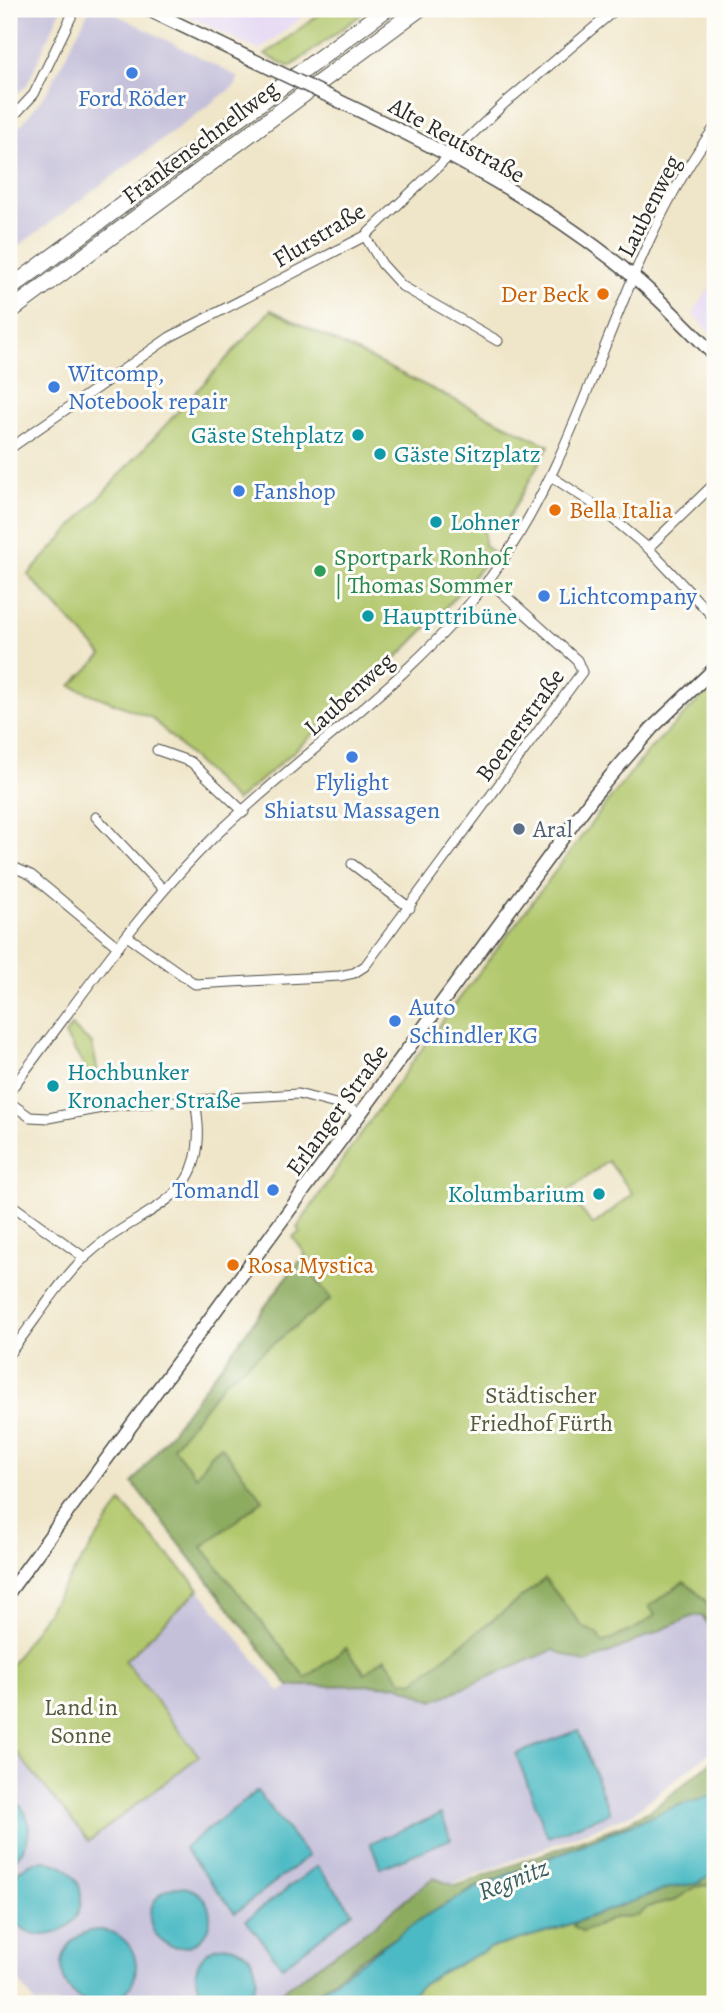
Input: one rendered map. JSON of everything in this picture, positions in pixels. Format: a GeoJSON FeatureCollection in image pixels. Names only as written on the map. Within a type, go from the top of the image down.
{"type":"FeatureCollection","features":[{"type":"Feature","properties":{"kind":"highway","name":"Frankenschnellweg"},"geometry":{"type":"LineString","coordinates":[[9,289],[386,9]]}},
{"type":"Feature","properties":{"kind":"highway","name":"Frankenschnellweg"},"geometry":{"type":"LineString","coordinates":[[9,312],[419,9]]}},
{"type":"Feature","properties":{"kind":"main road","name":"Alte Reutstraße"},"geometry":{"type":"LineString","coordinates":[[147,9],[450,156],[536,208],[634,277],[715,356]]}},
{"type":"Feature","properties":{"kind":"main road","name":"Erlanger Straße"},"geometry":{"type":"LineString","coordinates":[[9,1592],[595,794],[645,735],[715,668]]}},
{"type":"Feature","properties":{"kind":"street"},"geometry":{"type":"LineString","coordinates":[[9,121],[34,94],[75,9]]}},
{"type":"Feature","properties":{"kind":"street","name":"Flurstraße"},"geometry":{"type":"LineString","coordinates":[[9,449],[170,337],[365,236],[505,103],[616,9]]}},
{"type":"Feature","properties":{"kind":"street","name":"Laubenweg"},"geometry":{"type":"LineString","coordinates":[[9,1092],[164,890],[216,835],[408,668],[488,580],[528,520],[552,477],[634,277],[666,209],[715,127]]}},
{"type":"Feature","properties":{"kind":"street"},"geometry":{"type":"LineString","coordinates":[[365,236],[382,264],[402,286],[498,341]]}},
{"type":"Feature","properties":{"kind":"street"},"geometry":{"type":"LineString","coordinates":[[552,477],[601,509],[648,548],[715,619]]}},
{"type":"Feature","properties":{"kind":"street"},"geometry":{"type":"LineString","coordinates":[[648,548],[715,483]]}},
{"type":"Feature","properties":{"kind":"street","name":"Boenerstraße"},"geometry":{"type":"LineString","coordinates":[[127,936],[195,984],[340,976],[354,973],[365,966],[582,672],[576,660],[488,580]]}},
{"type":"Feature","properties":{"kind":"street"},"geometry":{"type":"LineString","coordinates":[[157,750],[191,762],[244,812]]}},
{"type":"Feature","properties":{"kind":"street"},"geometry":{"type":"LineString","coordinates":[[96,817],[164,890]]}},
{"type":"Feature","properties":{"kind":"street"},"geometry":{"type":"LineString","coordinates":[[352,864],[410,908]]}},
{"type":"Feature","properties":{"kind":"street"},"geometry":{"type":"LineString","coordinates":[[9,865],[31,875],[118,947]]}},
{"type":"Feature","properties":{"kind":"street"},"geometry":{"type":"LineString","coordinates":[[9,1102],[30,1116],[48,1118],[108,1106],[298,1094],[327,1100],[359,1114]]}},
{"type":"Feature","properties":{"kind":"street"},"geometry":{"type":"LineString","coordinates":[[9,1354],[85,1258],[122,1228],[169,1200],[186,1184],[197,1155],[200,1126],[195,1101]]}},
{"type":"Feature","properties":{"kind":"street"},"geometry":{"type":"LineString","coordinates":[[9,1203],[85,1258]]}},
{"type":"Feature","properties":{"kind":"shaded area"},"geometry":{"type":"Polygon","coordinates":[[[9,9],[61,9],[27,85],[9,101],[9,9]]]}},
{"type":"Feature","properties":{"kind":"shaded area"},"geometry":{"type":"Polygon","coordinates":[[[106,9],[238,77],[236,85],[9,253],[9,134],[22,124],[49,89],[89,10],[106,9]]]}},
{"type":"Feature","properties":{"kind":"shaded area"},"geometry":{"type":"Polygon","coordinates":[[[173,9],[313,9],[259,50],[173,9]]]}},
{"type":"Feature","properties":{"kind":"shaded area"},"geometry":{"type":"Polygon","coordinates":[[[715,279],[715,338],[693,314],[715,279]]]}},
{"type":"Feature","properties":{"kind":"shaded area"},"geometry":{"type":"Polygon","coordinates":[[[199,1589],[280,1692],[289,1686],[398,1685],[433,1701],[553,1650],[587,1663],[693,1616],[702,1616],[715,1632],[715,1748],[633,1813],[432,1892],[263,2004],[36,2004],[9,1969],[9,1757],[16,1752],[89,1841],[199,1756],[125,1660],[199,1589]]]}},
{"type":"Feature","properties":{"kind":"green space"},"geometry":{"type":"Polygon","coordinates":[[[326,9],[369,9],[290,67],[265,55],[326,9]]]}},
{"type":"Feature","properties":{"kind":"green space"},"geometry":{"type":"Polygon","coordinates":[[[271,310],[549,446],[501,531],[487,518],[484,521],[484,545],[493,553],[464,587],[370,683],[236,801],[152,718],[71,686],[102,655],[28,575],[271,310]]]}},
{"type":"Feature","properties":{"kind":"green space","name":"Städtischer Friedhof Fürth"},"geometry":{"type":"Polygon","coordinates":[[[715,684],[715,1009],[711,1012],[715,1018],[715,1632],[702,1616],[693,1616],[598,1650],[545,1583],[415,1685],[366,1673],[289,1686],[133,1483],[306,1255],[293,1237],[300,1232],[297,1228],[350,1149],[432,1035],[648,751],[715,684]],[[608,1161],[567,1192],[593,1225],[633,1194],[608,1161]]]}},
{"type":"Feature","properties":{"kind":"green space"},"geometry":{"type":"Polygon","coordinates":[[[71,1026],[92,1044],[98,1072],[90,1076],[65,1035],[71,1026]]]}},
{"type":"Feature","properties":{"kind":"green space"},"geometry":{"type":"Polygon","coordinates":[[[301,1259],[331,1299],[225,1381],[173,1447],[196,1476],[211,1454],[221,1446],[263,1500],[202,1547],[306,1678],[346,1648],[365,1673],[385,1658],[401,1680],[413,1682],[545,1579],[583,1627],[598,1634],[602,1643],[636,1628],[655,1615],[649,1606],[684,1582],[707,1603],[713,1615],[715,1632],[702,1616],[693,1616],[586,1663],[553,1650],[433,1701],[398,1685],[289,1686],[133,1483],[301,1259]]]}},
{"type":"Feature","properties":{"kind":"green space","name":"Land in Sonne"},"geometry":{"type":"Polygon","coordinates":[[[121,1502],[199,1589],[125,1661],[199,1756],[89,1841],[16,1752],[9,1757],[9,1668],[121,1502]]]}},
{"type":"Feature","properties":{"kind":"green space"},"geometry":{"type":"Polygon","coordinates":[[[715,1759],[715,1796],[677,1806],[475,1887],[362,1958],[301,2004],[264,2004],[368,1930],[433,1878],[456,1886],[622,1825],[653,1809],[715,1759]]]}},
{"type":"Feature","properties":{"kind":"green space"},"geometry":{"type":"Polygon","coordinates":[[[715,1871],[715,2004],[397,2004],[436,1975],[490,1948],[559,1928],[715,1871]]]}},
{"type":"Feature","properties":{"kind":"green space"},"geometry":{"type":"Polygon","coordinates":[[[715,1871],[715,1892],[707,1885],[696,1887],[673,1901],[648,1907],[637,1916],[617,1917],[583,1932],[573,1926],[576,1922],[669,1888],[698,1883],[715,1871]]]}},
{"type":"Feature","properties":{"kind":"water"},"geometry":{"type":"Polygon","coordinates":[[[578,1730],[610,1813],[548,1837],[516,1754],[578,1730]]]}},
{"type":"Feature","properties":{"kind":"water"},"geometry":{"type":"Polygon","coordinates":[[[257,1791],[308,1856],[235,1913],[184,1848],[257,1791]]]}},
{"type":"Feature","properties":{"kind":"water","name":"Regnitz"},"geometry":{"type":"Polygon","coordinates":[[[715,1795],[715,1872],[699,1883],[669,1888],[559,1928],[490,1948],[436,1975],[397,2004],[302,2004],[425,1916],[476,1888],[677,1806],[715,1795]]]}},
{"type":"Feature","properties":{"kind":"water"},"geometry":{"type":"Polygon","coordinates":[[[9,1797],[25,1812],[29,1830],[23,1848],[9,1864],[9,1797]]]}},
{"type":"Feature","properties":{"kind":"water"},"geometry":{"type":"Polygon","coordinates":[[[441,1814],[451,1839],[381,1868],[370,1843],[441,1814]]]}},
{"type":"Feature","properties":{"kind":"water"},"geometry":{"type":"Polygon","coordinates":[[[37,1861],[51,1861],[65,1867],[75,1877],[81,1898],[75,1919],[65,1929],[51,1935],[37,1935],[23,1929],[13,1919],[7,1905],[7,1891],[13,1877],[23,1867],[37,1861]]]}},
{"type":"Feature","properties":{"kind":"water"},"geometry":{"type":"Polygon","coordinates":[[[317,1866],[353,1912],[282,1967],[246,1920],[317,1866]]]}},
{"type":"Feature","properties":{"kind":"water"},"geometry":{"type":"Polygon","coordinates":[[[180,1887],[197,1892],[205,1900],[210,1917],[205,1934],[197,1942],[180,1947],[163,1942],[155,1934],[150,1917],[155,1900],[163,1892],[180,1887]]]}},
{"type":"Feature","properties":{"kind":"water"},"geometry":{"type":"Polygon","coordinates":[[[92,1930],[106,1930],[120,1936],[130,1946],[136,1967],[134,1981],[120,1998],[106,2004],[92,2004],[78,1998],[68,1988],[62,1974],[62,1960],[68,1946],[78,1936],[92,1930]]]}},
{"type":"Feature","properties":{"kind":"water"},"geometry":{"type":"Polygon","coordinates":[[[226,1946],[247,1955],[256,1976],[247,1997],[226,2006],[205,1997],[196,1976],[205,1955],[226,1946]]]}},
{"type":"Feature","properties":{"kind":"waterway"},"geometry":{"type":"LineString","coordinates":[[708,1876],[715,1884]]}},
{"type":"Feature","properties":{"kind":"place","name":"Ford Röder"},"geometry":{"type":"Point","coordinates":[132,73]}},
{"type":"Feature","properties":{"kind":"place","name":"Der Beck"},"geometry":{"type":"Point","coordinates":[603,294]}},
{"type":"Feature","properties":{"kind":"place","name":"Witcomp, Notebook repair"},"geometry":{"type":"Point","coordinates":[54,387]}},
{"type":"Feature","properties":{"kind":"place","name":"Gäste Stehplatz"},"geometry":{"type":"Point","coordinates":[358,435]}},
{"type":"Feature","properties":{"kind":"place","name":"Gäste Sitzplatz"},"geometry":{"type":"Point","coordinates":[380,454]}},
{"type":"Feature","properties":{"kind":"place","name":"Fanshop"},"geometry":{"type":"Point","coordinates":[239,491]}},
{"type":"Feature","properties":{"kind":"place","name":"Bella Italia"},"geometry":{"type":"Point","coordinates":[555,510]}},
{"type":"Feature","properties":{"kind":"place","name":"Lohner"},"geometry":{"type":"Point","coordinates":[436,522]}},
{"type":"Feature","properties":{"kind":"place","name":"Sportpark Ronhof | Thomas Sommer"},"geometry":{"type":"Point","coordinates":[320,571]}},
{"type":"Feature","properties":{"kind":"place","name":"Lichtcompany"},"geometry":{"type":"Point","coordinates":[544,596]}},
{"type":"Feature","properties":{"kind":"place","name":"Haupttribüne"},"geometry":{"type":"Point","coordinates":[368,616]}},
{"type":"Feature","properties":{"kind":"place","name":"Flylight Shiatsu Massagen"},"geometry":{"type":"Point","coordinates":[352,757]}},
{"type":"Feature","properties":{"kind":"place","name":"Aral"},"geometry":{"type":"Point","coordinates":[519,829]}},
{"type":"Feature","properties":{"kind":"place","name":"Auto Schindler KG"},"geometry":{"type":"Point","coordinates":[395,1021]}},
{"type":"Feature","properties":{"kind":"place","name":"Hochbunker Kronacher Straße"},"geometry":{"type":"Point","coordinates":[53,1086]}},
{"type":"Feature","properties":{"kind":"place","name":"Tomandl"},"geometry":{"type":"Point","coordinates":[273,1190]}},
{"type":"Feature","properties":{"kind":"place","name":"Kolumbarium"},"geometry":{"type":"Point","coordinates":[599,1194]}},
{"type":"Feature","properties":{"kind":"place","name":"Rosa Mystica"},"geometry":{"type":"Point","coordinates":[233,1265]}}]}
